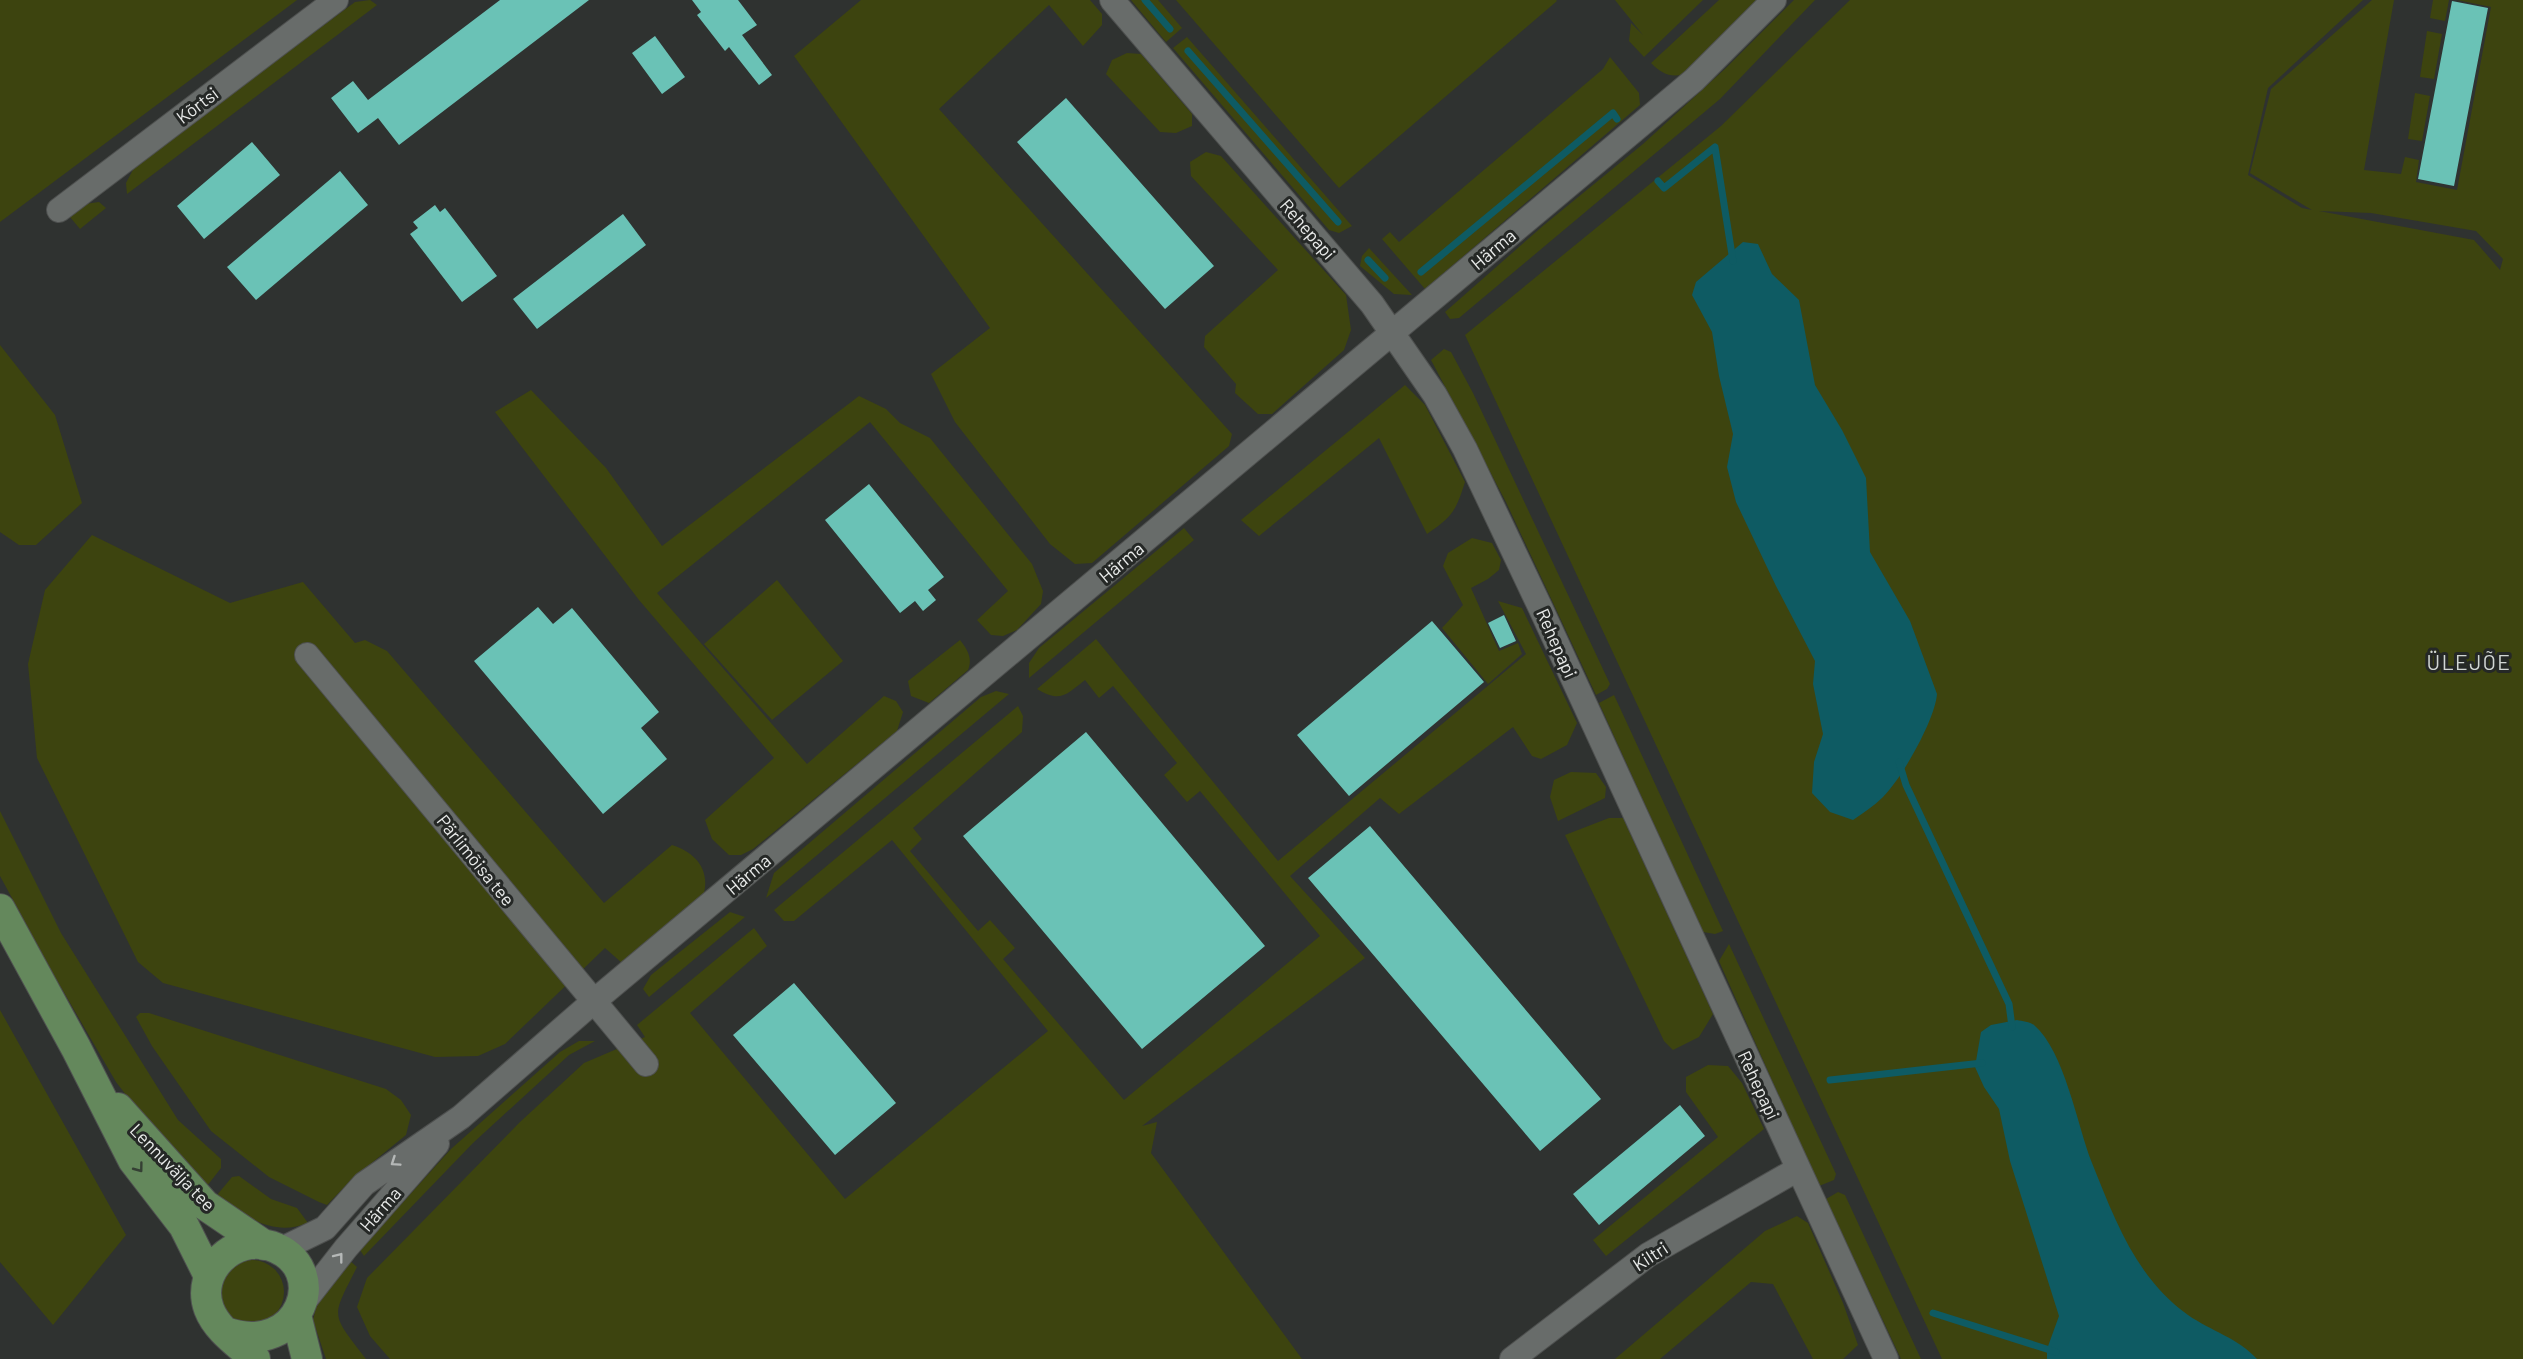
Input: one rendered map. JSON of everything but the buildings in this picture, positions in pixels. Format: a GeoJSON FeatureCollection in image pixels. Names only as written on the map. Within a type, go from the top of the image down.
{"type":"FeatureCollection","features":[{"type":"Feature","properties":{"kind":"main road","name":"Lennuvälja tee"},"geometry":{"type":"LineString","coordinates":[[0,909],[92,1079],[133,1161],[184,1226],[209,1276],[206,1293],[215,1321],[255,1359]]}},
{"type":"Feature","properties":{"kind":"main road","name":"Lennuvälja tee"},"geometry":{"type":"LineString","coordinates":[[92,1079],[205,1205],[292,1260],[300,1273],[304,1288],[300,1311],[307,1359]]}},
{"type":"Feature","properties":{"kind":"main road"},"geometry":{"type":"LineString","coordinates":[[209,1276],[220,1259],[237,1247],[272,1247]]}},
{"type":"Feature","properties":{"kind":"main road"},"geometry":{"type":"LineString","coordinates":[[225,1332],[240,1339],[256,1342],[272,1339],[286,1331],[300,1311]]}},
{"type":"Feature","properties":{"kind":"street","name":"Kõrtsi"},"geometry":{"type":"LineString","coordinates":[[59,210],[336,0]]}},
{"type":"Feature","properties":{"kind":"street","name":"Rehepapi"},"geometry":{"type":"LineString","coordinates":[[1112,0],[1394,332],[1435,395],[1485,490],[1886,1359]]}},
{"type":"Feature","properties":{"kind":"street","name":"Härma"},"geometry":{"type":"LineString","coordinates":[[272,1247],[325,1228],[364,1184],[461,1117],[593,1002],[1694,80],[1774,0]]}},
{"type":"Feature","properties":{"kind":"street","name":"Pärlimõisa tee"},"geometry":{"type":"LineString","coordinates":[[307,655],[646,1064]]}},
{"type":"Feature","properties":{"kind":"street","name":"Härma"},"geometry":{"type":"LineString","coordinates":[[300,1311],[346,1248],[461,1117]]}},
{"type":"Feature","properties":{"kind":"street","name":"Kiltri"},"geometry":{"type":"LineString","coordinates":[[1512,1359],[1648,1255],[1798,1169]]}},
{"type":"Feature","properties":{"kind":"green space"},"geometry":{"type":"Polygon","coordinates":[[[0,0],[297,0],[0,222],[0,0]]]}},
{"type":"Feature","properties":{"kind":"green space"},"geometry":{"type":"Polygon","coordinates":[[[370,0],[377,5],[127,194],[126,183],[135,166],[355,2],[370,0]]]}},
{"type":"Feature","properties":{"kind":"green space"},"geometry":{"type":"Polygon","coordinates":[[[861,0],[1090,0],[1102,14],[1102,25],[1083,46],[1049,5],[939,109],[1232,434],[1229,446],[1092,563],[1075,564],[1050,544],[955,422],[931,374],[990,328],[794,56],[861,0]]]}},
{"type":"Feature","properties":{"kind":"green space"},"geometry":{"type":"Polygon","coordinates":[[[1131,0],[1158,0],[1182,28],[1166,42],[1131,0]]]}},
{"type":"Feature","properties":{"kind":"green space"},"geometry":{"type":"Polygon","coordinates":[[[1176,0],[1556,0],[1557,1],[1339,188],[1176,0]]]}},
{"type":"Feature","properties":{"kind":"green space"},"geometry":{"type":"Polygon","coordinates":[[[1615,0],[1703,0],[1644,57],[1629,41],[1631,23],[1643,35],[1615,0]]]}},
{"type":"Feature","properties":{"kind":"green space"},"geometry":{"type":"Polygon","coordinates":[[[1719,0],[1758,0],[1682,75],[1665,74],[1651,63],[1719,0]]]}},
{"type":"Feature","properties":{"kind":"green space"},"geometry":{"type":"Polygon","coordinates":[[[1794,0],[1815,0],[1720,99],[1459,318],[1450,319],[1445,312],[1544,225],[1643,144],[1726,68],[1794,0]]]}},
{"type":"Feature","properties":{"kind":"green space"},"geometry":{"type":"Polygon","coordinates":[[[1850,0],[2363,0],[2268,88],[2248,175],[2302,208],[2312,210],[2250,173],[2271,89],[2372,0],[2394,0],[2364,170],[2401,174],[2405,157],[2419,160],[2416,182],[2457,190],[2491,7],[2457,0],[2523,0],[2523,1359],[1942,1359],[1465,335],[1721,126],[1850,0]],[[2319,211],[2474,240],[2500,270],[2503,259],[2476,231],[2371,213],[2319,211]]]}},
{"type":"Feature","properties":{"kind":"green space"},"geometry":{"type":"Polygon","coordinates":[[[2433,0],[2449,0],[2445,21],[2430,18],[2433,0]]]}},
{"type":"Feature","properties":{"kind":"green space"},"geometry":{"type":"Polygon","coordinates":[[[2427,31],[2442,34],[2434,79],[2420,77],[2427,31]]]}},
{"type":"Feature","properties":{"kind":"green space"},"geometry":{"type":"Polygon","coordinates":[[[1187,37],[1352,226],[1339,233],[1329,230],[1173,48],[1187,37]]]}},
{"type":"Feature","properties":{"kind":"green space"},"geometry":{"type":"Polygon","coordinates":[[[1127,53],[1141,54],[1192,114],[1192,126],[1176,133],[1160,132],[1106,74],[1112,60],[1127,53]]]}},
{"type":"Feature","properties":{"kind":"green space"},"geometry":{"type":"Polygon","coordinates":[[[1610,57],[1639,93],[1640,105],[1425,289],[1382,239],[1390,232],[1399,242],[1603,69],[1610,57]]]}},
{"type":"Feature","properties":{"kind":"green space"},"geometry":{"type":"Polygon","coordinates":[[[2415,93],[2430,96],[2422,141],[2408,139],[2415,93]]]}},
{"type":"Feature","properties":{"kind":"green space"},"geometry":{"type":"Polygon","coordinates":[[[1206,152],[1221,156],[1346,295],[1351,330],[1344,350],[1272,414],[1258,414],[1235,393],[1236,384],[1204,347],[1205,336],[1278,270],[1191,176],[1190,162],[1206,152]]]}},
{"type":"Feature","properties":{"kind":"green space"},"geometry":{"type":"Polygon","coordinates":[[[99,202],[106,208],[80,229],[70,217],[85,204],[99,202]]]}},
{"type":"Feature","properties":{"kind":"green space"},"geometry":{"type":"Polygon","coordinates":[[[1369,248],[1412,295],[1394,294],[1360,266],[1362,256],[1369,248]]]}},
{"type":"Feature","properties":{"kind":"green space"},"geometry":{"type":"Polygon","coordinates":[[[0,345],[55,415],[82,503],[36,545],[19,545],[0,532],[0,345]]]}},
{"type":"Feature","properties":{"kind":"green space"},"geometry":{"type":"Polygon","coordinates":[[[1444,349],[1451,352],[1473,393],[1610,684],[1607,689],[1596,695],[1506,502],[1431,360],[1444,349]]]}},
{"type":"Feature","properties":{"kind":"green space"},"geometry":{"type":"Polygon","coordinates":[[[1405,385],[1425,405],[1465,482],[1456,507],[1442,523],[1427,534],[1379,438],[1259,536],[1241,520],[1405,385]]]}},
{"type":"Feature","properties":{"kind":"green space"},"geometry":{"type":"Polygon","coordinates":[[[531,390],[606,468],[662,546],[859,396],[886,409],[900,423],[930,438],[1032,564],[1043,591],[1041,604],[1017,630],[1003,636],[991,635],[977,620],[1008,591],[870,422],[657,593],[807,764],[884,696],[896,701],[903,712],[897,731],[753,849],[741,855],[729,855],[712,839],[705,820],[774,758],[639,600],[495,412],[531,390]]]}},
{"type":"Feature","properties":{"kind":"green space"},"geometry":{"type":"Polygon","coordinates":[[[1184,528],[1194,540],[1029,678],[1029,663],[1039,648],[1184,528]]]}},
{"type":"Feature","properties":{"kind":"green space"},"geometry":{"type":"Polygon","coordinates":[[[92,535],[230,603],[303,582],[355,643],[365,640],[387,651],[604,903],[672,845],[687,852],[698,862],[705,876],[704,893],[622,963],[605,948],[505,1044],[478,1056],[435,1057],[163,983],[138,962],[37,758],[28,664],[45,590],[92,535]]]}},
{"type":"Feature","properties":{"kind":"green space"},"geometry":{"type":"Polygon","coordinates":[[[1472,538],[1492,543],[1501,560],[1499,570],[1471,588],[1499,651],[1518,643],[1522,654],[1488,684],[1442,628],[1463,605],[1443,566],[1448,553],[1472,538]]]}},
{"type":"Feature","properties":{"kind":"green space"},"geometry":{"type":"Polygon","coordinates":[[[777,580],[843,661],[772,720],[704,644],[777,580]]]}},
{"type":"Feature","properties":{"kind":"green space"},"geometry":{"type":"Polygon","coordinates":[[[1498,601],[1522,608],[1577,723],[1567,745],[1541,759],[1532,756],[1513,727],[1399,814],[1380,798],[1290,876],[1365,958],[1142,1126],[1157,1122],[1151,1153],[1302,1359],[390,1359],[370,1336],[357,1307],[367,1278],[520,1122],[584,1063],[645,1037],[637,1025],[754,928],[767,946],[690,1013],[845,1199],[1048,1031],[892,840],[794,921],[784,921],[774,910],[1018,706],[1023,716],[1022,732],[913,828],[922,839],[910,851],[978,931],[990,920],[1015,948],[1003,959],[1124,1100],[1320,936],[1200,791],[1187,802],[1164,775],[1177,763],[1113,686],[1099,698],[1085,680],[1068,693],[1057,696],[1037,689],[1096,639],[1278,861],[1526,654],[1498,601]]]}},
{"type":"Feature","properties":{"kind":"green space"},"geometry":{"type":"Polygon","coordinates":[[[960,640],[970,658],[968,670],[929,703],[911,696],[908,681],[960,640]]]}},
{"type":"Feature","properties":{"kind":"green space"},"geometry":{"type":"Polygon","coordinates":[[[996,691],[1009,694],[766,898],[774,873],[981,697],[996,691]]]}},
{"type":"Feature","properties":{"kind":"green space"},"geometry":{"type":"Polygon","coordinates":[[[1614,695],[1723,931],[1715,934],[1703,932],[1599,703],[1614,695]]]}},
{"type":"Feature","properties":{"kind":"green space"},"geometry":{"type":"Polygon","coordinates":[[[1571,772],[1596,773],[1606,787],[1605,798],[1558,821],[1550,797],[1554,780],[1571,772]]]}},
{"type":"Feature","properties":{"kind":"green space"},"geometry":{"type":"Polygon","coordinates":[[[0,811],[61,933],[178,1120],[221,1159],[221,1168],[207,1186],[162,1141],[116,1082],[55,977],[0,876],[0,811]]]}},
{"type":"Feature","properties":{"kind":"green space"},"geometry":{"type":"Polygon","coordinates":[[[1609,818],[1623,818],[1713,1014],[1699,1037],[1673,1050],[1664,1041],[1565,835],[1609,818]]]}},
{"type":"Feature","properties":{"kind":"green space"},"geometry":{"type":"Polygon","coordinates":[[[730,912],[745,917],[649,997],[643,989],[651,975],[730,912]]]}},
{"type":"Feature","properties":{"kind":"green space"},"geometry":{"type":"Polygon","coordinates":[[[1729,944],[1836,1174],[1834,1180],[1819,1186],[1719,961],[1729,944]]]}},
{"type":"Feature","properties":{"kind":"green space"},"geometry":{"type":"Polygon","coordinates":[[[0,1010],[126,1235],[53,1325],[0,1262],[0,1010]]]}},
{"type":"Feature","properties":{"kind":"green space"},"geometry":{"type":"Polygon","coordinates":[[[140,1013],[149,1013],[386,1089],[401,1100],[411,1115],[406,1135],[352,1179],[327,1205],[319,1202],[269,1177],[211,1131],[152,1046],[136,1017],[140,1013]]]}},
{"type":"Feature","properties":{"kind":"green space"},"geometry":{"type":"Polygon","coordinates":[[[579,1041],[595,1041],[569,1055],[473,1143],[364,1256],[360,1250],[451,1149],[560,1052],[579,1041]]]}},
{"type":"Feature","properties":{"kind":"green space"},"geometry":{"type":"Polygon","coordinates":[[[1708,1065],[1728,1066],[1742,1083],[1764,1129],[1606,1256],[1593,1240],[1718,1137],[1686,1092],[1686,1077],[1708,1065]]]}},
{"type":"Feature","properties":{"kind":"green space"},"geometry":{"type":"Polygon","coordinates":[[[239,1176],[271,1199],[297,1208],[308,1223],[283,1228],[271,1226],[260,1223],[238,1211],[217,1195],[232,1177],[239,1176]]]}},
{"type":"Feature","properties":{"kind":"green space"},"geometry":{"type":"Polygon","coordinates":[[[1838,1192],[1845,1195],[1921,1359],[1901,1359],[1826,1199],[1838,1192]]]}},
{"type":"Feature","properties":{"kind":"green space"},"geometry":{"type":"Polygon","coordinates":[[[1797,1216],[1808,1223],[1843,1303],[1858,1345],[1843,1359],[1813,1359],[1773,1284],[1751,1282],[1660,1359],[1615,1359],[1765,1231],[1797,1216]]]}},
{"type":"Feature","properties":{"kind":"green space"},"geometry":{"type":"Polygon","coordinates":[[[246,1260],[258,1260],[275,1269],[282,1280],[284,1292],[282,1304],[275,1315],[258,1324],[246,1324],[234,1319],[225,1310],[220,1298],[220,1286],[225,1274],[234,1265],[246,1260]]]}},
{"type":"Feature","properties":{"kind":"green space"},"geometry":{"type":"Polygon","coordinates":[[[349,1260],[357,1267],[342,1297],[338,1315],[340,1323],[366,1359],[326,1359],[313,1320],[319,1296],[349,1260]]]}},
{"type":"Feature","properties":{"kind":"water"},"geometry":{"type":"Polygon","coordinates":[[[1743,242],[1758,244],[1772,274],[1799,300],[1815,385],[1842,430],[1866,478],[1870,552],[1910,621],[1937,694],[1924,733],[1899,777],[1880,800],[1853,820],[1830,812],[1812,793],[1814,762],[1823,734],[1813,684],[1815,661],[1736,502],[1727,467],[1733,434],[1719,376],[1712,332],[1692,295],[1696,282],[1743,242]]]}},
{"type":"Feature","properties":{"kind":"water"},"geometry":{"type":"Polygon","coordinates":[[[2017,1020],[2034,1025],[2045,1037],[2054,1053],[2101,1184],[2129,1247],[2141,1266],[2154,1284],[2188,1315],[2233,1340],[2257,1359],[2047,1359],[2047,1349],[2059,1316],[2010,1161],[1999,1109],[1984,1087],[1975,1067],[1981,1032],[1991,1025],[2017,1020]]]}},
{"type":"Feature","properties":{"kind":"waterway"},"geometry":{"type":"LineString","coordinates":[[1145,0],[1170,29]]}},
{"type":"Feature","properties":{"kind":"waterway"},"geometry":{"type":"LineString","coordinates":[[1188,51],[1338,222]]}},
{"type":"Feature","properties":{"kind":"waterway"},"geometry":{"type":"LineString","coordinates":[[1421,272],[1613,113],[1617,119]]}},
{"type":"Feature","properties":{"kind":"waterway"},"geometry":{"type":"LineString","coordinates":[[1658,181],[1664,188],[1715,147],[1733,261]]}},
{"type":"Feature","properties":{"kind":"waterway"},"geometry":{"type":"LineString","coordinates":[[1368,260],[1385,278]]}},
{"type":"Feature","properties":{"kind":"waterway"},"geometry":{"type":"LineString","coordinates":[[1899,762],[1906,785],[2009,1004],[2012,1027]]}},
{"type":"Feature","properties":{"kind":"waterway"},"geometry":{"type":"LineString","coordinates":[[1830,1080],[1982,1063]]}},
{"type":"Feature","properties":{"kind":"waterway"},"geometry":{"type":"LineString","coordinates":[[1933,1313],[2056,1352]]}},
{"type":"Feature","properties":{"kind":"district","name":"ÜLEJÕE"},"geometry":{"type":"Point","coordinates":[2469,661]}}]}
